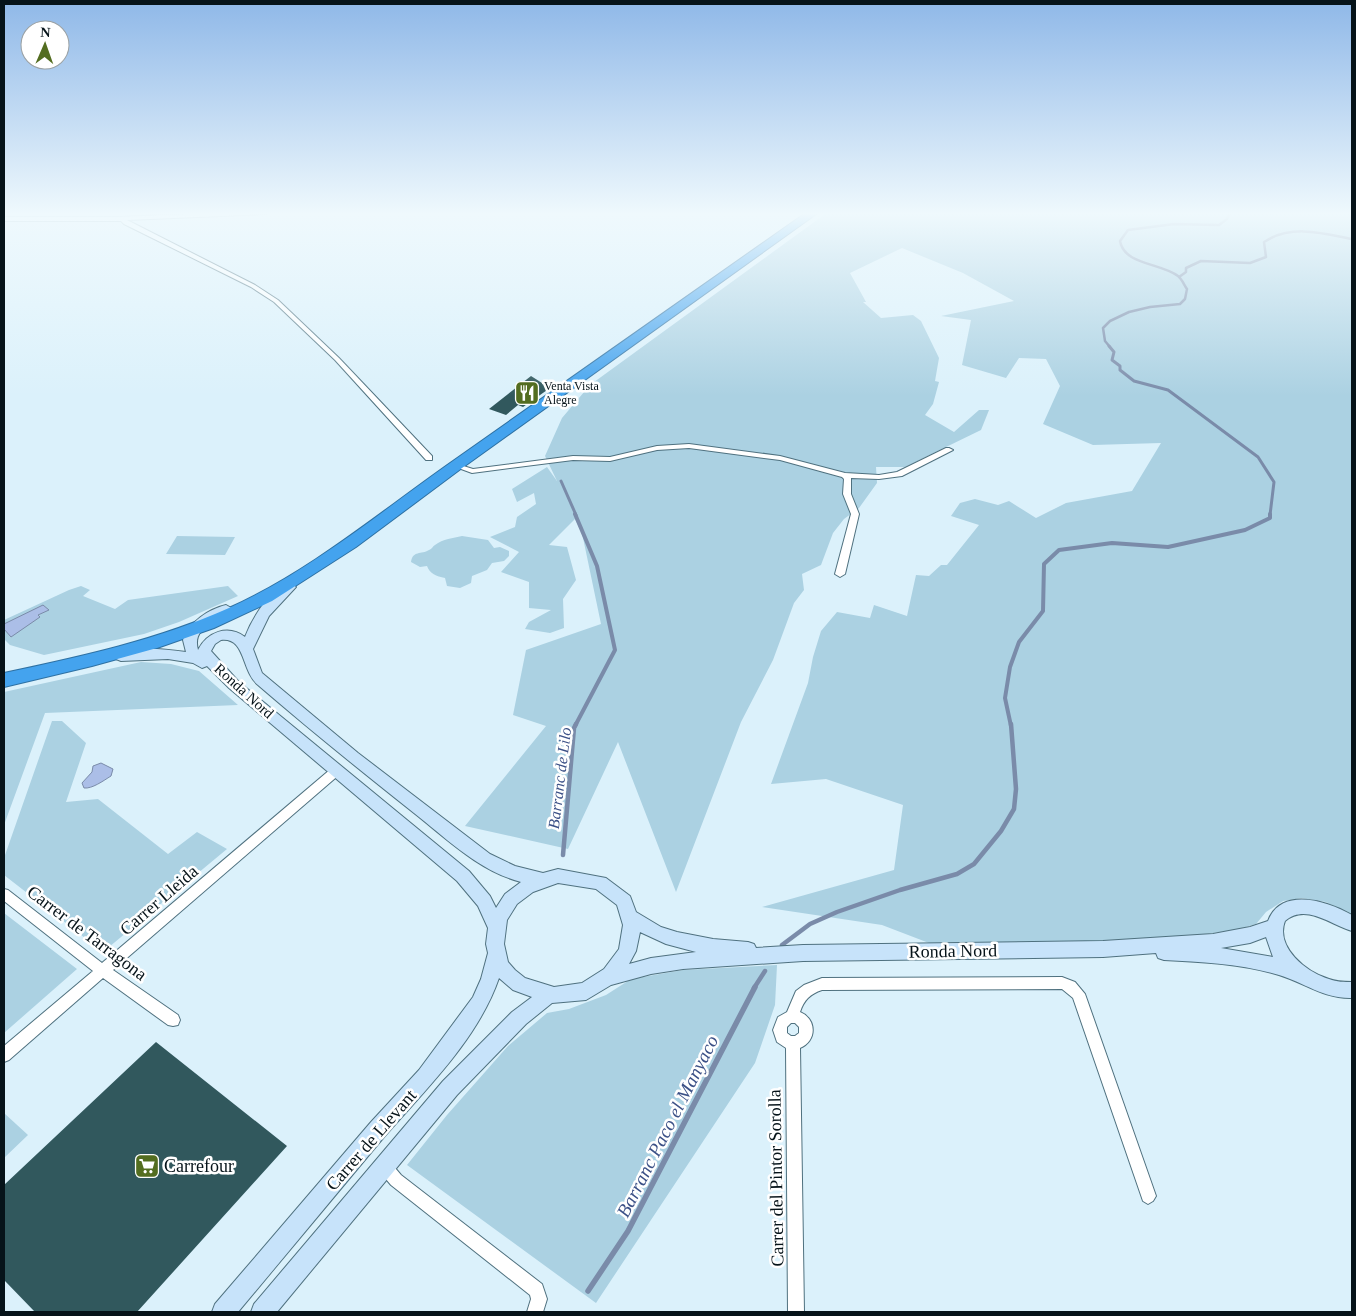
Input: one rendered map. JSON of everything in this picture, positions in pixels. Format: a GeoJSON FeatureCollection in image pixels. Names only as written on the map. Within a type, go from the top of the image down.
{"type":"FeatureCollection","features":[{"type":"Feature","properties":{"kind":"highway"},"geometry":{"type":"LineString","coordinates":[[4,680],[137,649],[238,611],[281,589],[321,564],[725,273]]}},
{"type":"Feature","properties":{"kind":"highway"},"geometry":{"type":"LineString","coordinates":[[4,674],[136,642],[226,609],[304,567],[451,470]]}},
{"type":"Feature","properties":{"kind":"main road"},"geometry":{"type":"LineString","coordinates":[[247,648],[255,626],[268,606],[284,591],[321,564]]}},
{"type":"Feature","properties":{"kind":"main road"},"geometry":{"type":"LineString","coordinates":[[196,659],[191,649],[190,638],[194,629],[226,609]]}},
{"type":"Feature","properties":{"kind":"main road"},"geometry":{"type":"LineString","coordinates":[[167,632],[194,629],[230,634],[241,638],[247,648]]}},
{"type":"Feature","properties":{"kind":"main road","name":"Ronda Nord"},"geometry":{"type":"LineString","coordinates":[[230,634],[210,640],[204,651],[207,657],[234,685],[463,876],[484,901],[496,926]]}},
{"type":"Feature","properties":{"kind":"main road","name":"Ronda Nord"},"geometry":{"type":"LineString","coordinates":[[247,648],[256,676],[361,763],[484,859],[511,872],[542,880]]}},
{"type":"Feature","properties":{"kind":"main road"},"geometry":{"type":"LineString","coordinates":[[76,664],[140,653],[160,653],[196,659],[207,666],[220,670]]}},
{"type":"Feature","properties":{"kind":"main road","name":"Ronda Nord"},"geometry":{"type":"LineString","coordinates":[[609,977],[626,956],[631,944],[633,931],[631,918],[620,897],[610,888],[597,880],[579,876],[558,876],[542,880],[525,888],[512,898],[502,911],[496,926],[494,941],[496,954],[504,970],[517,983],[549,995],[581,992],[609,977],[651,966],[683,961],[804,953],[1103,949],[1213,942],[1250,935],[1274,926]]}},
{"type":"Feature","properties":{"kind":"main road"},"geometry":{"type":"LineString","coordinates":[[1351,993],[1329,988],[1300,974],[1279,950],[1274,937],[1274,926],[1278,916],[1287,910],[1300,906],[1330,911],[1352,924]]}},
{"type":"Feature","properties":{"kind":"main road","name":"Ronda Nord"},"geometry":{"type":"LineString","coordinates":[[631,918],[655,932],[690,943],[715,948],[804,953]]}},
{"type":"Feature","properties":{"kind":"main road","name":"Ronda Nord"},"geometry":{"type":"LineString","coordinates":[[1103,949],[1219,956],[1263,962],[1300,974]]}},
{"type":"Feature","properties":{"kind":"main road","name":"Carrer de Llevant"},"geometry":{"type":"LineString","coordinates":[[223,1312],[378,1129],[426,1077],[480,1002],[490,979],[496,954]]}},
{"type":"Feature","properties":{"kind":"main road","name":"Carrer de Llevant"},"geometry":{"type":"LineString","coordinates":[[262,1312],[450,1088],[519,1018],[549,995]]}},
{"type":"Feature","properties":{"kind":"street"},"geometry":{"type":"LineString","coordinates":[[228,273],[253,286],[276,301],[337,359],[429,458]]}},
{"type":"Feature","properties":{"kind":"street"},"geometry":{"type":"LineString","coordinates":[[451,470],[472,471],[573,458],[610,459],[657,448],[689,446],[780,458],[845,475],[879,477],[899,474],[949,450]]}},
{"type":"Feature","properties":{"kind":"street"},"geometry":{"type":"LineString","coordinates":[[840,574],[854,514],[847,494],[848,479],[845,475]]}},
{"type":"Feature","properties":{"kind":"street","name":"Carrer Lleida"},"geometry":{"type":"LineString","coordinates":[[4,1055],[336,771]]}},
{"type":"Feature","properties":{"kind":"street","name":"Carrer de Tarragona"},"geometry":{"type":"LineString","coordinates":[[4,894],[102,971],[173,1020]]}},
{"type":"Feature","properties":{"kind":"street","name":"Carrer del Pintor Sorolla"},"geometry":{"type":"LineString","coordinates":[[796,1312],[793,1043],[800,1042],[805,1037],[807,1031],[799,1019],[792,1017],[796,1003],[804,990],[822,984],[1062,983],[1070,986],[1078,994],[1148,1196]]}},
{"type":"Feature","properties":{"kind":"street"},"geometry":{"type":"LineString","coordinates":[[385,1166],[396,1180],[536,1290],[540,1299],[535,1312]]}},
{"type":"Feature","properties":{"kind":"shaded area"},"geometry":{"type":"Polygon","coordinates":[[[744,273],[850,273],[866,302],[863,302],[881,318],[913,315],[921,321],[939,358],[935,381],[939,382],[933,404],[925,415],[954,432],[979,410],[989,410],[981,430],[905,467],[876,467],[877,483],[859,508],[844,519],[833,533],[821,565],[802,574],[804,590],[794,603],[773,660],[741,722],[676,892],[618,742],[568,849],[465,826],[546,726],[513,715],[526,650],[601,624],[582,533],[575,519],[549,545],[567,547],[576,580],[563,599],[564,628],[550,633],[525,629],[529,622],[551,610],[529,608],[529,582],[501,572],[519,552],[490,537],[515,527],[517,517],[536,504],[534,493],[517,502],[512,489],[547,467],[557,481],[545,456],[562,418],[590,385],[744,273]]]}},
{"type":"Feature","properties":{"kind":"shaded area"},"geometry":{"type":"Polygon","coordinates":[[[964,273],[1352,273],[1352,915],[1326,902],[1302,898],[1283,901],[1266,912],[1256,924],[1235,930],[1184,937],[1109,941],[929,943],[882,925],[762,907],[894,870],[903,805],[826,779],[771,784],[808,683],[821,631],[837,612],[870,618],[874,605],[907,616],[916,575],[929,576],[941,565],[947,565],[979,525],[951,516],[960,503],[975,499],[998,505],[1009,501],[1036,518],[1066,503],[1132,491],[1161,443],[1093,445],[1043,424],[1060,386],[1046,359],[1019,358],[1006,378],[962,365],[971,320],[941,316],[1014,301],[964,273]]]}},
{"type":"Feature","properties":{"kind":"shaded area"},"geometry":{"type":"Polygon","coordinates":[[[177,536],[235,537],[225,555],[166,554],[177,536]]]}},
{"type":"Feature","properties":{"kind":"shaded area"},"geometry":{"type":"Polygon","coordinates":[[[462,536],[488,540],[494,548],[500,547],[509,551],[509,556],[504,561],[492,563],[487,570],[472,576],[471,583],[460,588],[447,586],[445,578],[434,574],[427,566],[420,567],[411,562],[415,554],[430,550],[441,541],[462,536]]]}},
{"type":"Feature","properties":{"kind":"shaded area"},"geometry":{"type":"Polygon","coordinates":[[[81,586],[90,590],[83,596],[115,609],[128,600],[228,586],[238,596],[179,622],[144,634],[44,655],[10,645],[4,639],[4,620],[81,586]]]}},
{"type":"Feature","properties":{"kind":"shaded area"},"geometry":{"type":"Polygon","coordinates":[[[43,605],[49,610],[38,615],[40,617],[11,637],[4,629],[4,624],[43,605]]]}},
{"type":"Feature","properties":{"kind":"shaded area"},"geometry":{"type":"Polygon","coordinates":[[[141,662],[171,664],[199,671],[238,705],[45,713],[4,825],[4,692],[141,662]]]}},
{"type":"Feature","properties":{"kind":"shaded area"},"geometry":{"type":"Polygon","coordinates":[[[52,721],[62,721],[86,743],[66,802],[98,799],[168,854],[197,832],[227,849],[103,952],[4,875],[4,858],[52,721]]]}},
{"type":"Feature","properties":{"kind":"shaded area"},"geometry":{"type":"Polygon","coordinates":[[[101,763],[113,769],[111,776],[94,786],[84,788],[82,783],[92,772],[93,766],[101,763]]]}},
{"type":"Feature","properties":{"kind":"shaded area"},"geometry":{"type":"Polygon","coordinates":[[[4,913],[77,969],[4,1033],[4,913]]]}},
{"type":"Feature","properties":{"kind":"shaded area"},"geometry":{"type":"Polygon","coordinates":[[[777,965],[775,1005],[755,1063],[596,1303],[407,1165],[447,1115],[508,1046],[547,1013],[569,1009],[606,995],[631,979],[683,970],[777,965]]]}},
{"type":"Feature","properties":{"kind":"shaded area"},"geometry":{"type":"Polygon","coordinates":[[[4,1113],[28,1135],[4,1158],[4,1113]]]}},
{"type":"Feature","properties":{"kind":"building","name":"Venta Vista Alegre"},"geometry":{"type":"Polygon","coordinates":[[[531,376],[550,388],[523,407],[518,405],[506,415],[489,409],[531,376]]]}},
{"type":"Feature","properties":{"kind":"building","name":"Carrefour"},"geometry":{"type":"Polygon","coordinates":[[[156,1042],[287,1146],[137,1312],[35,1312],[4,1280],[4,1185],[156,1042]]]}},
{"type":"Feature","properties":{"kind":"waterway"},"geometry":{"type":"LineString","coordinates":[[1173,273],[1179,277]]}},
{"type":"Feature","properties":{"kind":"waterway"},"geometry":{"type":"LineString","coordinates":[[1179,277],[1184,273]]}},
{"type":"Feature","properties":{"kind":"waterway","name":"Barranc Paco el Manyaco"},"geometry":{"type":"LineString","coordinates":[[1110,347],[1105,341],[1103,328],[1110,321],[1129,312],[1150,307],[1180,304],[1185,299],[1187,289],[1179,277]]}},
{"type":"Feature","properties":{"kind":"waterway","name":"Barranc Paco el Manyaco"},"geometry":{"type":"LineString","coordinates":[[1109,346],[1114,352],[1112,360],[1120,366],[1120,370],[1134,381],[1168,390],[1258,457],[1274,482],[1270,515]]}},
{"type":"Feature","properties":{"kind":"waterway","name":"Barranc de Lilo"},"geometry":{"type":"LineString","coordinates":[[561,481],[576,515]]}},
{"type":"Feature","properties":{"kind":"waterway","name":"Barranc de Lilo"},"geometry":{"type":"LineString","coordinates":[[575,514],[597,566],[615,650],[575,726]]}},
{"type":"Feature","properties":{"kind":"waterway","name":"Barranc Paco el Manyaco"},"geometry":{"type":"LineString","coordinates":[[1011,726],[1005,698],[1010,667],[1019,642],[1043,611],[1044,564],[1059,550],[1112,543],[1168,547],[1245,530],[1270,518],[1270,515]]}},
{"type":"Feature","properties":{"kind":"waterway","name":"Barranc Paco el Manyaco"},"geometry":{"type":"LineString","coordinates":[[782,945],[810,924],[837,912],[900,890],[957,874],[974,864],[1001,831],[1014,809],[1016,789],[1011,724]]}},
{"type":"Feature","properties":{"kind":"waterway","name":"Barranc de Lilo"},"geometry":{"type":"LineString","coordinates":[[563,855],[575,726]]}},
{"type":"Feature","properties":{"kind":"waterway","name":"Barranc Paco el Manyaco"},"geometry":{"type":"LineString","coordinates":[[754,988],[765,971]]}},
{"type":"Feature","properties":{"kind":"waterway","name":"Barranc Paco el Manyaco"},"geometry":{"type":"LineString","coordinates":[[588,1291],[628,1231],[755,987]]}},
{"type":"Feature","properties":{"kind":"place","name":"Venta Vista Alegre"},"geometry":{"type":"Point","coordinates":[527,393]}},
{"type":"Feature","properties":{"kind":"place","name":"Carrefour"},"geometry":{"type":"Point","coordinates":[147,1166]}}]}
